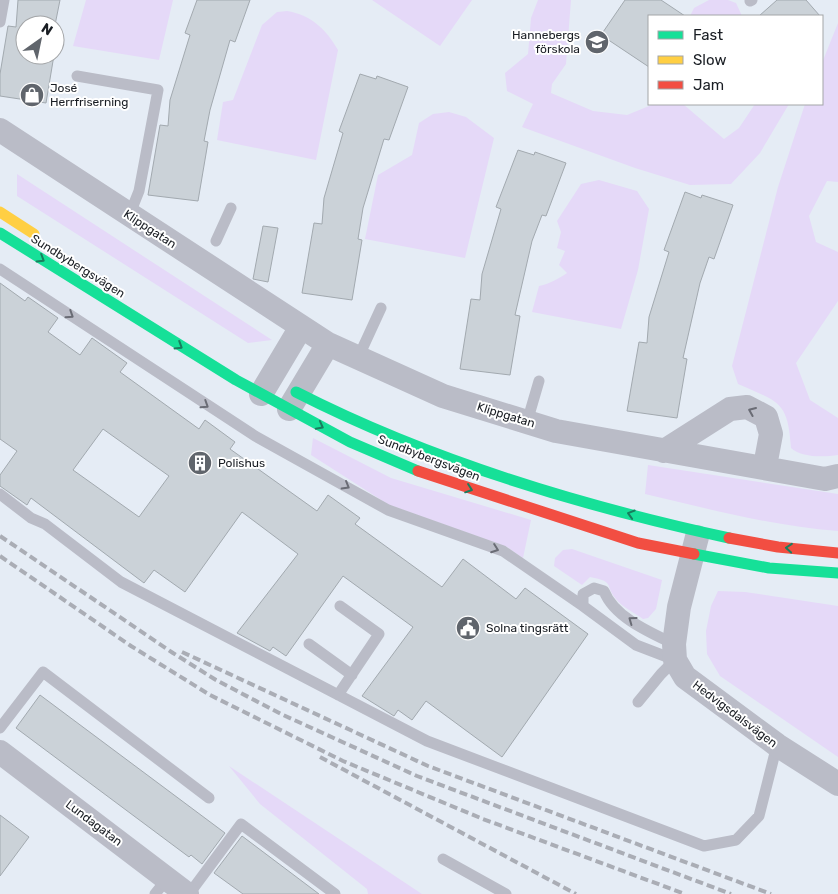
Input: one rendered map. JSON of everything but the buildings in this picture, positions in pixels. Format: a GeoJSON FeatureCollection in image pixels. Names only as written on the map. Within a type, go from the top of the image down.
{"type":"FeatureCollection","features":[{"type":"Feature","properties":{"kind":"main road","name":"Sundbybergsvägen"},"geometry":{"type":"LineString","coordinates":[[0,212],[41,239]]}},
{"type":"Feature","properties":{"kind":"main road","name":"Sundbybergsvägen"},"geometry":{"type":"LineString","coordinates":[[0,233],[196,356],[263,382],[294,401],[350,442],[404,466],[638,543],[769,568],[838,573]]}},
{"type":"Feature","properties":{"kind":"main road","name":"Sundbybergsvägen"},"geometry":{"type":"LineString","coordinates":[[263,382],[294,401],[358,423],[415,446],[640,517],[772,546],[838,553]]}},
{"type":"Feature","properties":{"kind":"street","name":"Klippgatan"},"geometry":{"type":"LineString","coordinates":[[0,130],[129,216],[328,344],[443,396],[556,431],[834,479]]}},
{"type":"Feature","properties":{"kind":"street"},"geometry":{"type":"LineString","coordinates":[[263,382],[302,327]]}},
{"type":"Feature","properties":{"kind":"street"},"geometry":{"type":"LineString","coordinates":[[294,401],[328,344]]}},
{"type":"Feature","properties":{"kind":"street"},"geometry":{"type":"LineString","coordinates":[[664,451],[730,409],[747,407],[766,417],[771,434],[765,466]]}},
{"type":"Feature","properties":{"kind":"street"},"geometry":{"type":"LineString","coordinates":[[675,652],[680,606],[698,530]]}},
{"type":"Feature","properties":{"kind":"street","name":"Hedvigsdalsvägen"},"geometry":{"type":"LineString","coordinates":[[675,652],[686,677],[777,746],[838,784]]}},
{"type":"Feature","properties":{"kind":"street","name":"Lundagatan"},"geometry":{"type":"LineString","coordinates":[[0,752],[161,886],[188,894]]}},
{"type":"Feature","properties":{"kind":"lane"},"geometry":{"type":"LineString","coordinates":[[0,22],[4,0]]}},
{"type":"Feature","properties":{"kind":"lane"},"geometry":{"type":"LineString","coordinates":[[77,76],[158,90],[139,191],[129,216]]}},
{"type":"Feature","properties":{"kind":"lane"},"geometry":{"type":"LineString","coordinates":[[216,241],[232,208]]}},
{"type":"Feature","properties":{"kind":"lane"},"geometry":{"type":"LineString","coordinates":[[0,269],[255,436],[388,510],[503,551],[636,646],[675,652]]}},
{"type":"Feature","properties":{"kind":"lane"},"geometry":{"type":"LineString","coordinates":[[358,358],[381,308]]}},
{"type":"Feature","properties":{"kind":"lane"},"geometry":{"type":"LineString","coordinates":[[527,422],[539,381]]}},
{"type":"Feature","properties":{"kind":"lane"},"geometry":{"type":"LineString","coordinates":[[0,494],[31,518],[45,524],[121,582],[427,741],[704,846],[736,840],[759,816],[777,746]]}},
{"type":"Feature","properties":{"kind":"lane"},"geometry":{"type":"LineString","coordinates":[[582,606],[583,594],[594,588],[604,591],[609,604],[675,652]]}},
{"type":"Feature","properties":{"kind":"lane"},"geometry":{"type":"LineString","coordinates":[[338,695],[379,634],[340,606]]}},
{"type":"Feature","properties":{"kind":"lane"},"geometry":{"type":"LineString","coordinates":[[309,644],[352,674]]}},
{"type":"Feature","properties":{"kind":"lane"},"geometry":{"type":"LineString","coordinates":[[638,702],[661,674],[675,652]]}},
{"type":"Feature","properties":{"kind":"lane"},"geometry":{"type":"LineString","coordinates":[[0,728],[43,672],[209,798]]}},
{"type":"Feature","properties":{"kind":"lane"},"geometry":{"type":"LineString","coordinates":[[188,894],[241,824],[335,894]]}},
{"type":"Feature","properties":{"kind":"lane"},"geometry":{"type":"LineString","coordinates":[[443,859],[506,894]]}},
{"type":"Feature","properties":{"kind":"shaded area"},"geometry":{"type":"Polygon","coordinates":[[[86,0],[173,0],[159,60],[73,46],[86,0]]]}},
{"type":"Feature","properties":{"kind":"shaded area"},"geometry":{"type":"Polygon","coordinates":[[[372,0],[472,0],[440,46],[372,0]]]}},
{"type":"Feature","properties":{"kind":"shaded area"},"geometry":{"type":"Polygon","coordinates":[[[538,0],[571,0],[566,64],[552,84],[551,93],[593,111],[627,115],[652,105],[684,105],[724,139],[739,128],[754,105],[788,105],[760,153],[731,184],[690,185],[635,168],[522,127],[533,104],[507,91],[505,73],[528,54],[531,18],[538,0]]]}},
{"type":"Feature","properties":{"kind":"shaded area"},"geometry":{"type":"Polygon","coordinates":[[[709,0],[728,0],[736,3],[742,15],[690,15],[694,8],[709,0]]]}},
{"type":"Feature","properties":{"kind":"shaded area"},"geometry":{"type":"Polygon","coordinates":[[[287,11],[303,16],[317,24],[323,29],[338,50],[316,160],[217,140],[223,102],[233,100],[262,25],[277,12],[287,11]]]}},
{"type":"Feature","properties":{"kind":"shaded area"},"geometry":{"type":"Polygon","coordinates":[[[838,23],[838,182],[827,181],[809,216],[816,242],[838,252],[838,301],[796,363],[810,400],[838,418],[838,455],[813,456],[801,454],[791,448],[790,432],[783,411],[772,400],[738,384],[732,366],[778,187],[805,105],[823,105],[823,60],[838,23]]]}},
{"type":"Feature","properties":{"kind":"shaded area"},"geometry":{"type":"Polygon","coordinates":[[[449,112],[466,117],[494,138],[465,258],[365,239],[378,175],[412,155],[419,123],[433,114],[449,112]]]}},
{"type":"Feature","properties":{"kind":"shaded area"},"geometry":{"type":"Polygon","coordinates":[[[17,174],[272,340],[248,343],[17,196],[17,174]]]}},
{"type":"Feature","properties":{"kind":"shaded area"},"geometry":{"type":"Polygon","coordinates":[[[599,180],[637,191],[649,209],[638,270],[621,329],[532,312],[539,286],[567,273],[559,265],[565,251],[557,248],[561,232],[557,221],[581,184],[599,180]]]}},
{"type":"Feature","properties":{"kind":"shaded area"},"geometry":{"type":"Polygon","coordinates":[[[313,438],[391,478],[531,520],[523,558],[507,547],[389,505],[311,455],[313,438]]]}},
{"type":"Feature","properties":{"kind":"shaded area"},"geometry":{"type":"Polygon","coordinates":[[[648,465],[838,494],[838,531],[765,521],[645,494],[648,465]]]}},
{"type":"Feature","properties":{"kind":"shaded area"},"geometry":{"type":"Polygon","coordinates":[[[572,549],[662,580],[656,609],[648,618],[643,619],[619,602],[606,582],[590,577],[582,585],[554,566],[555,558],[563,550],[572,549]]]}},
{"type":"Feature","properties":{"kind":"shaded area"},"geometry":{"type":"Polygon","coordinates":[[[718,591],[745,592],[838,606],[838,757],[720,676],[707,654],[706,631],[711,606],[718,591]]]}},
{"type":"Feature","properties":{"kind":"shaded area"},"geometry":{"type":"Polygon","coordinates":[[[229,766],[422,894],[368,894],[367,889],[260,804],[229,766]]]}},
{"type":"Feature","properties":{"kind":"railway"},"geometry":{"type":"LineString","coordinates":[[0,536],[173,653],[216,680],[281,714],[417,776],[731,894]]}},
{"type":"Feature","properties":{"kind":"railway"},"geometry":{"type":"LineString","coordinates":[[0,556],[131,646],[210,695],[343,761],[483,819],[685,894]]}},
{"type":"Feature","properties":{"kind":"railway"},"geometry":{"type":"LineString","coordinates":[[182,652],[428,766],[771,894]]}},
{"type":"Feature","properties":{"kind":"railway"},"geometry":{"type":"LineString","coordinates":[[320,757],[576,894]]}},
{"type":"Feature","properties":{"kind":"traffic: fast"},"geometry":{"type":"LineString","coordinates":[[0,233],[236,380],[350,442],[418,471]]}},
{"type":"Feature","properties":{"kind":"traffic: fast"},"geometry":{"type":"LineString","coordinates":[[296,392],[347,417],[400,439],[508,479],[618,511],[729,538]]}},
{"type":"Feature","properties":{"kind":"traffic: fast"},"geometry":{"type":"LineString","coordinates":[[694,554],[769,568],[838,573]]}},
{"type":"Feature","properties":{"kind":"traffic: slow"},"geometry":{"type":"LineString","coordinates":[[0,212],[34,234]]}},
{"type":"Feature","properties":{"kind":"traffic: jam"},"geometry":{"type":"LineString","coordinates":[[418,471],[638,543],[694,554]]}},
{"type":"Feature","properties":{"kind":"traffic: jam"},"geometry":{"type":"LineString","coordinates":[[729,538],[778,547],[838,553]]}},
{"type":"Feature","properties":{"kind":"place","name":"Hannebergs förskola"},"geometry":{"type":"Point","coordinates":[597,42]}},
{"type":"Feature","properties":{"kind":"place","name":"José Herrfriserning"},"geometry":{"type":"Point","coordinates":[32,95]}},
{"type":"Feature","properties":{"kind":"place","name":"Polishus"},"geometry":{"type":"Point","coordinates":[200,463]}},
{"type":"Feature","properties":{"kind":"place","name":"Solna tingsrätt"},"geometry":{"type":"Point","coordinates":[468,628]}}]}
